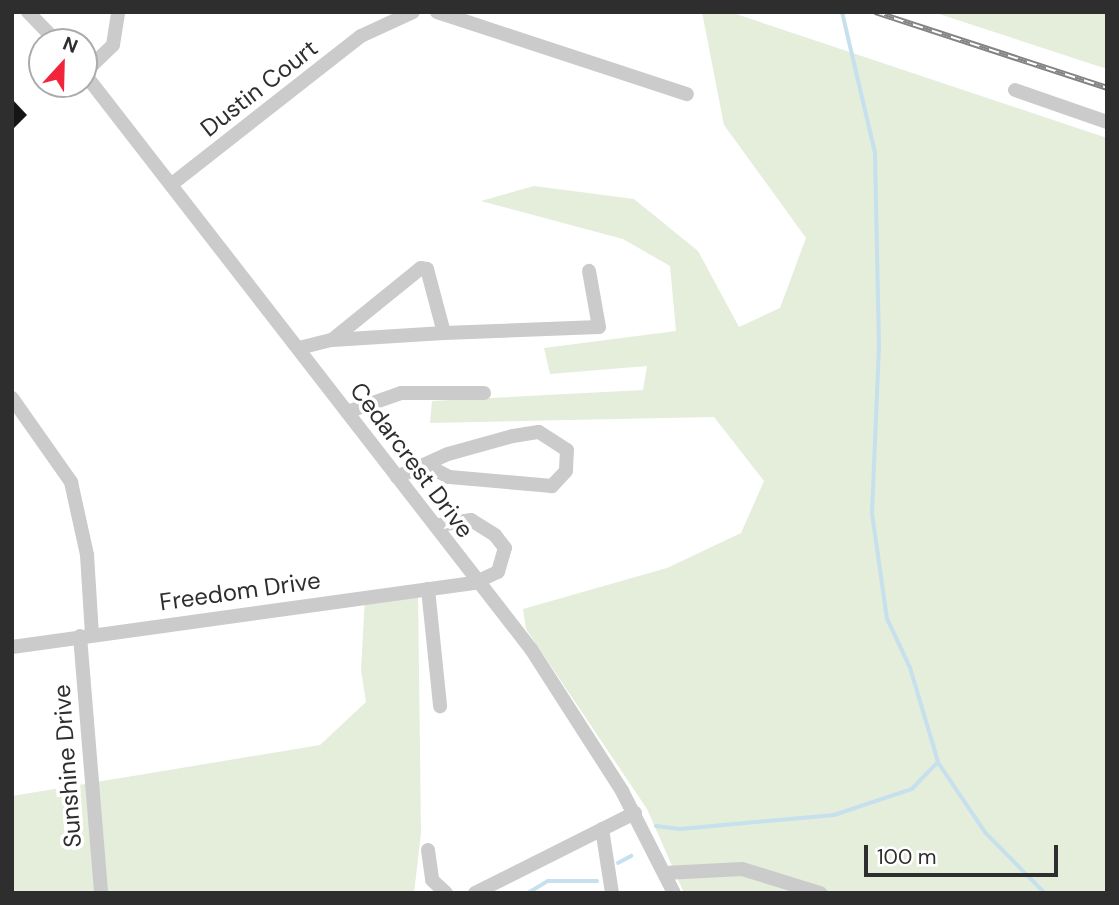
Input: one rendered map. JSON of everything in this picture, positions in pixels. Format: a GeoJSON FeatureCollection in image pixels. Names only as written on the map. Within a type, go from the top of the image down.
{"type":"FeatureCollection","features":[{"type":"Feature","properties":{"kind":"street"},"geometry":{"type":"LineString","coordinates":[[28,12],[43,28]]}},
{"type":"Feature","properties":{"kind":"street","name":"Dustin Court"},"geometry":{"type":"LineString","coordinates":[[172,184],[361,36],[413,12]]}},
{"type":"Feature","properties":{"kind":"street"},"geometry":{"type":"LineString","coordinates":[[438,12],[687,93]]}},
{"type":"Feature","properties":{"kind":"street"},"geometry":{"type":"LineString","coordinates":[[98,59],[113,45],[115,15]]}},
{"type":"Feature","properties":{"kind":"street"},"geometry":{"type":"LineString","coordinates":[[1015,90],[1107,122]]}},
{"type":"Feature","properties":{"kind":"street","name":"Cedarcrest Drive"},"geometry":{"type":"LineString","coordinates":[[98,91],[435,526],[474,583],[531,649],[635,813],[674,893]]}},
{"type":"Feature","properties":{"kind":"street"},"geometry":{"type":"LineString","coordinates":[[332,340],[421,268],[427,269],[444,333]]}},
{"type":"Feature","properties":{"kind":"street"},"geometry":{"type":"LineString","coordinates":[[299,348],[332,340],[599,327],[589,271]]}},
{"type":"Feature","properties":{"kind":"street"},"geometry":{"type":"LineString","coordinates":[[347,412],[401,393],[484,393]]}},
{"type":"Feature","properties":{"kind":"street","name":"Sunshine Drive"},"geometry":{"type":"LineString","coordinates":[[12,398],[71,482],[87,555],[86,635],[101,893]]}},
{"type":"Feature","properties":{"kind":"street"},"geometry":{"type":"LineString","coordinates":[[397,477],[428,466],[448,454],[539,432],[567,450],[566,471],[552,486],[449,477],[428,466]]}},
{"type":"Feature","properties":{"kind":"street"},"geometry":{"type":"LineString","coordinates":[[435,526],[471,520],[505,548],[498,572],[474,583]]}},
{"type":"Feature","properties":{"kind":"street","name":"Freedom Drive"},"geometry":{"type":"LineString","coordinates":[[12,647],[474,583]]}},
{"type":"Feature","properties":{"kind":"street"},"geometry":{"type":"LineString","coordinates":[[428,589],[440,706]]}},
{"type":"Feature","properties":{"kind":"street"},"geometry":{"type":"LineString","coordinates":[[475,893],[635,813]]}},
{"type":"Feature","properties":{"kind":"street"},"geometry":{"type":"LineString","coordinates":[[602,829],[612,893]]}},
{"type":"Feature","properties":{"kind":"street"},"geometry":{"type":"LineString","coordinates":[[428,850],[432,880],[446,893]]}},
{"type":"Feature","properties":{"kind":"street"},"geometry":{"type":"LineString","coordinates":[[666,873],[730,868],[820,893]]}},
{"type":"Feature","properties":{"kind":"green space"},"geometry":{"type":"Polygon","coordinates":[[[702,12],[730,12],[1107,138],[1107,893],[684,893],[647,809],[526,629],[523,609],[667,568],[741,533],[764,481],[714,417],[430,423],[432,401],[643,390],[647,366],[550,374],[544,348],[676,331],[670,266],[623,239],[481,201],[534,186],[634,199],[698,251],[739,327],[780,308],[806,238],[724,125],[702,12]]]}},
{"type":"Feature","properties":{"kind":"green space"},"geometry":{"type":"Polygon","coordinates":[[[933,12],[1107,12],[1107,69],[933,12]]]}},
{"type":"Feature","properties":{"kind":"green space"},"geometry":{"type":"Polygon","coordinates":[[[418,591],[421,833],[414,893],[12,893],[12,796],[320,745],[366,702],[361,670],[365,597],[418,591]]]}},
{"type":"Feature","properties":{"kind":"building"},"geometry":{"type":"Polygon","coordinates":[[[12,99],[27,115],[12,130],[12,99]]]}},
{"type":"Feature","properties":{"kind":"waterway"},"geometry":{"type":"LineString","coordinates":[[656,826],[680,829],[834,815],[912,789],[938,762],[910,668],[887,619],[872,513],[879,347],[875,153],[842,12]]}},
{"type":"Feature","properties":{"kind":"waterway"},"geometry":{"type":"LineString","coordinates":[[938,762],[986,833],[1045,893]]}},
{"type":"Feature","properties":{"kind":"waterway"},"geometry":{"type":"LineString","coordinates":[[618,863],[631,856]]}},
{"type":"Feature","properties":{"kind":"waterway"},"geometry":{"type":"LineString","coordinates":[[528,893],[548,881],[597,881]]}},
{"type":"Feature","properties":{"kind":"railway"},"geometry":{"type":"LineString","coordinates":[[875,12],[1107,88]]}}]}
